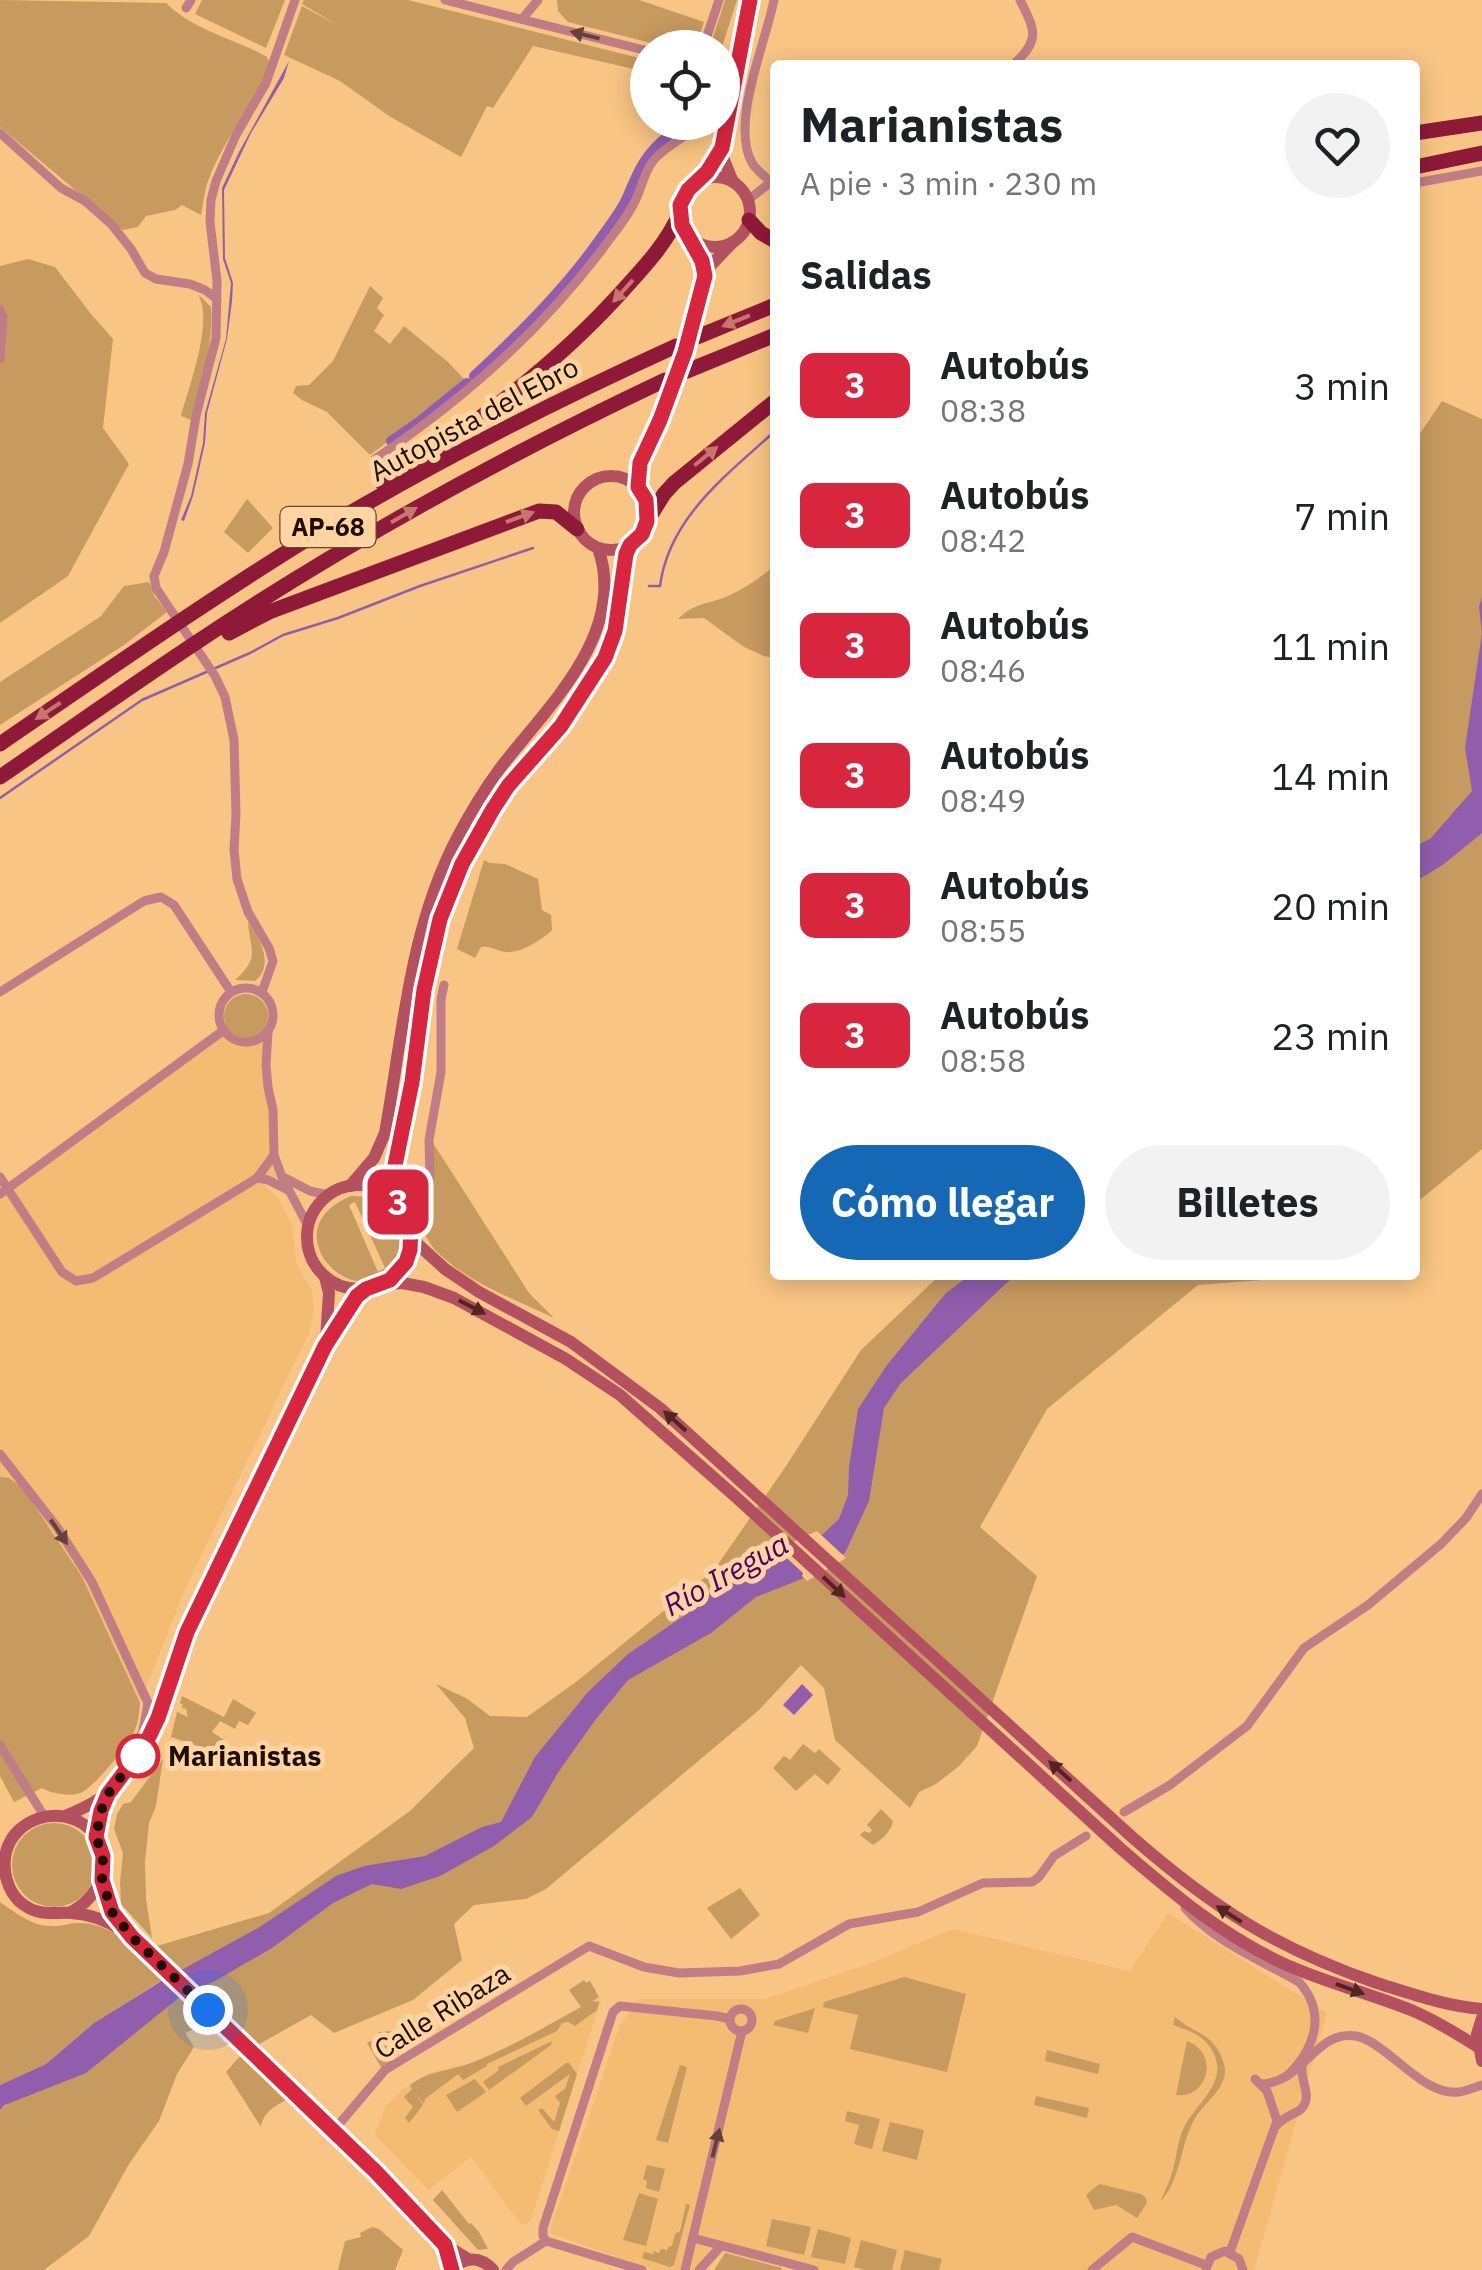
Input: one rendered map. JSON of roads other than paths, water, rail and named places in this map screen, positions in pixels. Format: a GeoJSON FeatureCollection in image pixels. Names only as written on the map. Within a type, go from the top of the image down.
{"type":"FeatureCollection","features":[{"type":"Feature","properties":{"kind":"highway"},"geometry":{"type":"LineString","coordinates":[[1420,130],[1482,123]]}},
{"type":"Feature","properties":{"kind":"highway"},"geometry":{"type":"LineString","coordinates":[[1420,163],[1482,152]]}},
{"type":"Feature","properties":{"kind":"highway"},"geometry":{"type":"LineString","coordinates":[[84,687],[252,568],[444,444],[516,391],[576,340],[621,294],[671,234],[680,213]]}},
{"type":"Feature","properties":{"kind":"highway"},"geometry":{"type":"LineString","coordinates":[[750,220],[770,238]]}},
{"type":"Feature","properties":{"kind":"highway"},"geometry":{"type":"LineString","coordinates":[[697,337],[770,307]]}},
{"type":"Feature","properties":{"kind":"highway"},"geometry":{"type":"LineString","coordinates":[[687,371],[770,337]]}},
{"type":"Feature","properties":{"kind":"highway","name":"Autopista del Ebro"},"geometry":{"type":"LineString","coordinates":[[0,744],[204,605],[390,490],[560,399],[676,346]]}},
{"type":"Feature","properties":{"kind":"highway","name":"Autopista del Ebro"},"geometry":{"type":"LineString","coordinates":[[0,778],[190,646],[358,542],[526,448],[665,380]]}},
{"type":"Feature","properties":{"kind":"highway"},"geometry":{"type":"LineString","coordinates":[[647,521],[674,483],[770,405]]}},
{"type":"Feature","properties":{"kind":"highway"},"geometry":{"type":"LineString","coordinates":[[0,778],[199,650],[269,612],[538,511],[556,512],[577,528]]}},
{"type":"Feature","properties":{"kind":"main road"},"geometry":{"type":"LineString","coordinates":[[705,276],[702,261],[682,225],[680,205],[722,148],[750,0]]}},
{"type":"Feature","properties":{"kind":"main road"},"geometry":{"type":"LineString","coordinates":[[638,487],[640,463],[685,352],[710,264],[740,236],[750,220],[748,200],[733,182],[722,148]]}},
{"type":"Feature","properties":{"kind":"main road"},"geometry":{"type":"LineString","coordinates":[[700,180],[717,177],[733,182]]}},
{"type":"Feature","properties":{"kind":"main road"},"geometry":{"type":"LineString","coordinates":[[688,235],[704,246],[732,242]]}},
{"type":"Feature","properties":{"kind":"main road"},"geometry":{"type":"LineString","coordinates":[[623,478],[640,463]]}},
{"type":"Feature","properties":{"kind":"main road"},"geometry":{"type":"LineString","coordinates":[[604,476],[623,478],[638,487],[646,500],[647,521],[642,534],[630,545],[613,550],[598,548],[577,528],[574,507],[584,487],[604,476]]}},
{"type":"Feature","properties":{"kind":"main road"},"geometry":{"type":"LineString","coordinates":[[132,1937],[97,1918],[43,1914],[31,1909],[6,1891],[3,1853],[21,1828],[44,1816],[65,1816],[94,1804],[130,1768],[158,1718],[187,1632],[325,1346],[348,1307],[373,1287],[390,1280],[406,1262],[412,1239],[392,1180],[412,1082],[424,990],[445,904],[493,809],[519,772],[561,726],[605,658],[615,631],[630,545]]}},
{"type":"Feature","properties":{"kind":"main road"},"geometry":{"type":"LineString","coordinates":[[598,548],[606,588],[587,652],[563,691],[474,806],[455,841],[428,904],[411,970],[384,1133],[374,1158],[350,1186],[329,1195],[316,1208],[308,1226],[311,1256],[326,1277],[340,1286],[402,1283],[424,1287],[454,1298],[566,1359],[646,1417],[1174,1895],[1234,1938],[1264,1954],[1442,2024],[1480,2054]]}},
{"type":"Feature","properties":{"kind":"main road"},"geometry":{"type":"LineString","coordinates":[[350,1186],[380,1189],[396,1199]]}},
{"type":"Feature","properties":{"kind":"main road"},"geometry":{"type":"LineString","coordinates":[[412,1239],[445,1269],[571,1342],[660,1408],[1195,1890],[1238,1920],[1330,1966],[1426,2000],[1482,2009]]}},
{"type":"Feature","properties":{"kind":"main road"},"geometry":{"type":"LineString","coordinates":[[325,1346],[329,1293],[326,1277]]}},
{"type":"Feature","properties":{"kind":"main road"},"geometry":{"type":"LineString","coordinates":[[96,1837],[108,1794]]}},
{"type":"Feature","properties":{"kind":"main road"},"geometry":{"type":"LineString","coordinates":[[65,1816],[83,1824],[96,1837],[103,1856],[102,1880],[112,1912],[132,1937],[334,2130],[445,2245],[492,2268]]}},
{"type":"Feature","properties":{"kind":"main road"},"geometry":{"type":"LineString","coordinates":[[69,1913],[89,1901],[102,1880]]}},
{"type":"Feature","properties":{"kind":"main road"},"geometry":{"type":"LineString","coordinates":[[1480,2054],[1477,2034],[1482,2018]]}},
{"type":"Feature","properties":{"kind":"main road"},"geometry":{"type":"LineString","coordinates":[[445,2245],[452,2270]]}},
{"type":"Feature","properties":{"kind":"main road"},"geometry":{"type":"LineString","coordinates":[[452,2270],[468,2259]]}},
{"type":"Feature","properties":{"kind":"street"},"geometry":{"type":"LineString","coordinates":[[262,992],[273,961],[270,948],[248,912],[237,879],[234,740],[224,696],[215,676],[156,588],[154,576],[188,464],[216,338],[218,281],[211,200],[236,135],[266,83],[295,0]]}},
{"type":"Feature","properties":{"kind":"street"},"geometry":{"type":"LineString","coordinates":[[444,0],[630,46]]}},
{"type":"Feature","properties":{"kind":"street"},"geometry":{"type":"LineString","coordinates":[[522,19],[538,0]]}},
{"type":"Feature","properties":{"kind":"street"},"geometry":{"type":"LineString","coordinates":[[709,30],[719,0]]}},
{"type":"Feature","properties":{"kind":"street"},"geometry":{"type":"LineString","coordinates":[[770,180],[753,164],[745,130],[749,95],[774,0]]}},
{"type":"Feature","properties":{"kind":"street"},"geometry":{"type":"LineString","coordinates":[[1018,60],[1030,48],[1034,33],[1020,0]]}},
{"type":"Feature","properties":{"kind":"street"},"geometry":{"type":"LineString","coordinates":[[0,134],[61,188],[85,201],[112,225],[145,273],[190,284],[217,299]]}},
{"type":"Feature","properties":{"kind":"street"},"geometry":{"type":"LineString","coordinates":[[375,458],[443,411],[530,333],[573,285],[635,203],[654,159],[677,140]]}},
{"type":"Feature","properties":{"kind":"street"},"geometry":{"type":"LineString","coordinates":[[1420,181],[1482,171]]}},
{"type":"Feature","properties":{"kind":"street"},"geometry":{"type":"LineString","coordinates":[[748,200],[770,185]]}},
{"type":"Feature","properties":{"kind":"street"},"geometry":{"type":"LineString","coordinates":[[0,310],[0,359]]}},
{"type":"Feature","properties":{"kind":"street"},"geometry":{"type":"LineString","coordinates":[[0,992],[144,901],[161,898],[174,905],[231,992]]}},
{"type":"Feature","properties":{"kind":"street"},"geometry":{"type":"LineString","coordinates":[[408,1218],[422,1208],[427,1198],[430,1140],[441,1072],[444,985]]}},
{"type":"Feature","properties":{"kind":"street"},"geometry":{"type":"LineString","coordinates":[[266,1051],[237,1040],[224,1030],[220,1006],[231,992],[243,988],[262,992],[272,1008],[266,1051],[274,1110],[274,1154],[308,1226]]}},
{"type":"Feature","properties":{"kind":"street"},"geometry":{"type":"LineString","coordinates":[[4,1192],[224,1030]]}},
{"type":"Feature","properties":{"kind":"street"},"geometry":{"type":"LineString","coordinates":[[249,1042],[268,1032]]}},
{"type":"Feature","properties":{"kind":"street"},"geometry":{"type":"LineString","coordinates":[[0,1177],[4,1192],[62,1272],[76,1280],[93,1278],[257,1178],[274,1154]]}},
{"type":"Feature","properties":{"kind":"street"},"geometry":{"type":"LineString","coordinates":[[282,1177],[329,1195]]}},
{"type":"Feature","properties":{"kind":"street"},"geometry":{"type":"LineString","coordinates":[[257,1178],[289,1190]]}},
{"type":"Feature","properties":{"kind":"street"},"geometry":{"type":"LineString","coordinates":[[0,1454],[57,1526],[92,1582],[148,1704],[130,1768]]}},
{"type":"Feature","properties":{"kind":"street"},"geometry":{"type":"LineString","coordinates":[[0,1473],[16,1473]]}},
{"type":"Feature","properties":{"kind":"street"},"geometry":{"type":"LineString","coordinates":[[1124,1812],[1170,1786],[1247,1726],[1304,1648],[1368,1605],[1441,1544],[1482,1494]]}},
{"type":"Feature","properties":{"kind":"street"},"geometry":{"type":"LineString","coordinates":[[0,1745],[44,1816]]}},
{"type":"Feature","properties":{"kind":"street","name":"Calle Ribaza"},"geometry":{"type":"LineString","coordinates":[[334,2130],[385,2070],[589,1946],[668,1972],[740,1970],[779,1964],[849,1924],[918,1912],[983,1883],[1032,1882],[1054,1856],[1085,1837]]}},
{"type":"Feature","properties":{"kind":"street"},"geometry":{"type":"LineString","coordinates":[[1174,1895],[1198,1923],[1299,1982],[1308,1993],[1316,2010],[1314,2031],[1294,2069],[1286,2076]]}},
{"type":"Feature","properties":{"kind":"street"},"geometry":{"type":"LineString","coordinates":[[642,2270],[546,2241],[543,2236],[610,2019],[620,2006],[730,2020]]}},
{"type":"Feature","properties":{"kind":"street"},"geometry":{"type":"LineString","coordinates":[[738,2009],[745,2009],[752,2020],[742,2030],[732,2026],[730,2020],[738,2009]]}},
{"type":"Feature","properties":{"kind":"street"},"geometry":{"type":"LineString","coordinates":[[685,2270],[742,2030]]}},
{"type":"Feature","properties":{"kind":"street"},"geometry":{"type":"LineString","coordinates":[[1276,2127],[1274,2109],[1258,2082],[1268,2085],[1286,2076],[1326,2042],[1341,2036],[1366,2039],[1438,2088],[1456,2092],[1482,2082]]}},
{"type":"Feature","properties":{"kind":"street"},"geometry":{"type":"LineString","coordinates":[[1274,2109],[1289,2114],[1298,2112],[1306,2102],[1302,2066]]}},
{"type":"Feature","properties":{"kind":"street"},"geometry":{"type":"LineString","coordinates":[[1286,2076],[1303,2084]]}},
{"type":"Feature","properties":{"kind":"street"},"geometry":{"type":"LineString","coordinates":[[1269,2098],[1275,2081]]}},
{"type":"Feature","properties":{"kind":"street"},"geometry":{"type":"LineString","coordinates":[[1230,2252],[1276,2127],[1289,2114]]}},
{"type":"Feature","properties":{"kind":"street"},"geometry":{"type":"LineString","coordinates":[[1092,2270],[1132,2236],[1206,2268],[1215,2254],[1230,2252],[1239,2259],[1243,2270]]}},
{"type":"Feature","properties":{"kind":"street"},"geometry":{"type":"LineString","coordinates":[[693,2238],[814,2270]]}},
{"type":"Feature","properties":{"kind":"street"},"geometry":{"type":"LineString","coordinates":[[693,2238],[700,2246],[700,2268]]}},
{"type":"Feature","properties":{"kind":"street"},"geometry":{"type":"LineString","coordinates":[[492,2268],[509,2266],[546,2241]]}},
{"type":"Feature","properties":{"kind":"street"},"geometry":{"type":"LineString","coordinates":[[700,2268],[720,2246]]}},
{"type":"Feature","properties":{"kind":"waterway"},"geometry":{"type":"LineString","coordinates":[[474,376],[524,328],[586,258],[620,211],[644,162],[663,140]]}},
{"type":"Feature","properties":{"kind":"waterway"},"geometry":{"type":"LineString","coordinates":[[391,441],[467,383]]}},
{"type":"Feature","properties":{"kind":"waterway"},"geometry":{"type":"LineString","coordinates":[[649,586],[660,586],[675,539],[703,499],[770,436]]}},
{"type":"Feature","properties":{"kind":"waterway"},"geometry":{"type":"LineString","coordinates":[[399,453],[402,459]]}},
{"type":"Feature","properties":{"kind":"waterway"},"geometry":{"type":"LineString","coordinates":[[0,798],[142,700],[283,635],[533,548]]}},
{"type":"Feature","properties":{"kind":"place","name":"Marianistas"},"geometry":{"type":"Point","coordinates":[138,1756]}},
{"type":"Feature","properties":{"kind":"water label","name":"Río Iregua"},"geometry":{"type":"Point","coordinates":[726,1575]}}]}
